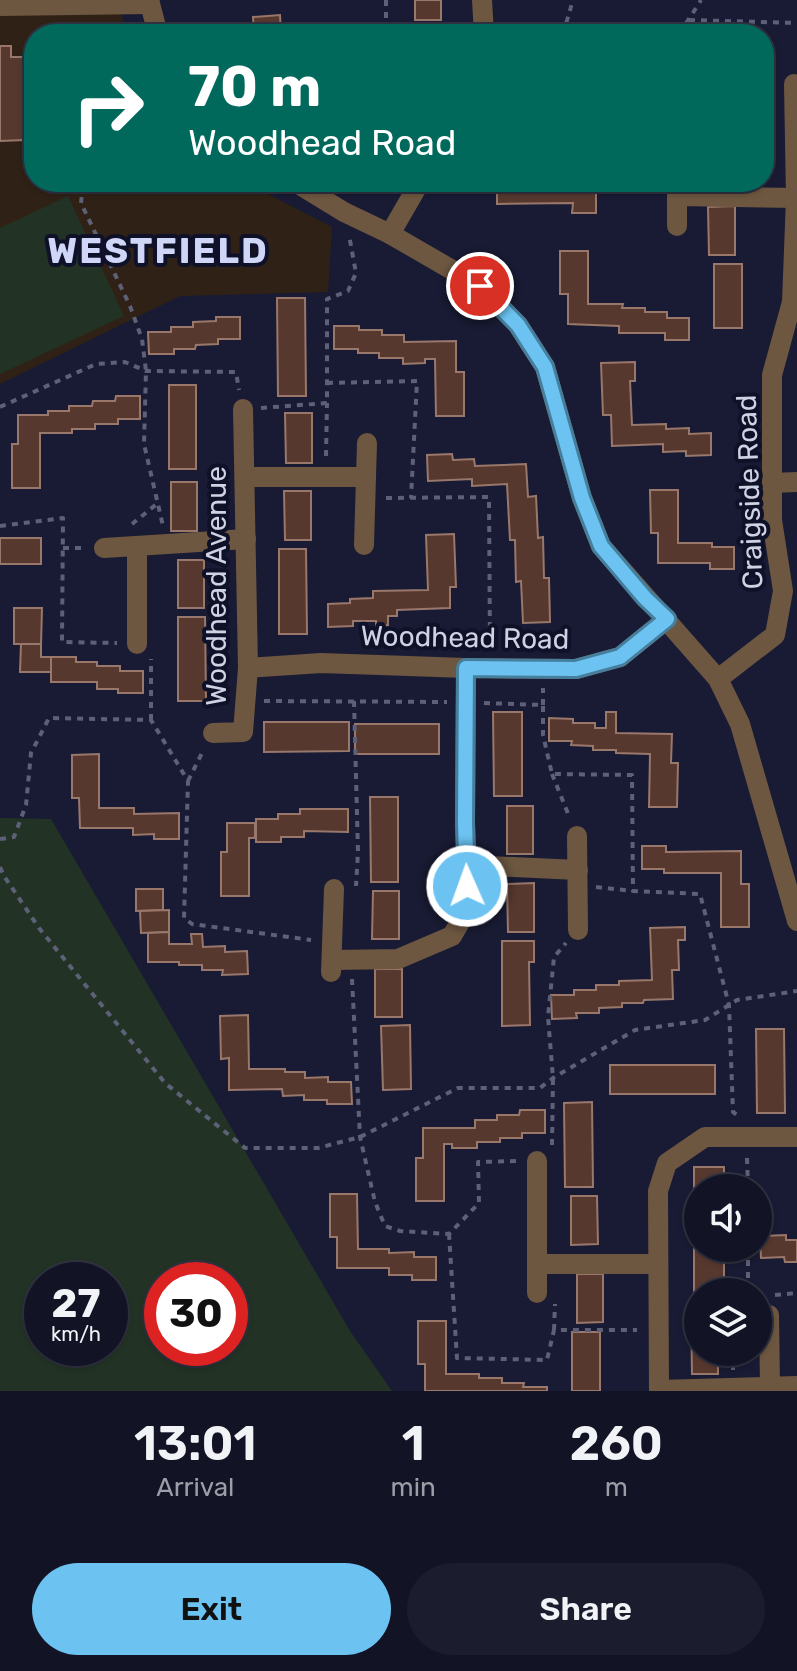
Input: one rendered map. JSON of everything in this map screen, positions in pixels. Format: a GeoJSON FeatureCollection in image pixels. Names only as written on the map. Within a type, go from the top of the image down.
{"type":"FeatureCollection","features":[{"type":"Feature","properties":{"kind":"street"},"geometry":{"type":"LineString","coordinates":[[482,0],[483,24]]}},
{"type":"Feature","properties":{"kind":"street"},"geometry":{"type":"LineString","coordinates":[[0,6],[150,2],[156,24]]}},
{"type":"Feature","properties":{"kind":"street","name":"Craigside Road"},"geometry":{"type":"LineString","coordinates":[[718,679],[775,635],[783,591],[772,520],[772,375],[792,302],[796,198],[794,84]]}},
{"type":"Feature","properties":{"kind":"street"},"geometry":{"type":"LineString","coordinates":[[311,192],[480,286],[518,325],[545,367],[582,498],[601,546],[718,679],[740,724],[797,921]]}},
{"type":"Feature","properties":{"kind":"street"},"geometry":{"type":"LineString","coordinates":[[390,234],[414,192]]}},
{"type":"Feature","properties":{"kind":"street"},"geometry":{"type":"LineString","coordinates":[[677,192],[677,226]]}},
{"type":"Feature","properties":{"kind":"street"},"geometry":{"type":"LineString","coordinates":[[717,192],[796,198]]}},
{"type":"Feature","properties":{"kind":"street","name":"Woodhead Avenue"},"geometry":{"type":"LineString","coordinates":[[213,733],[243,732],[248,668],[243,409]]}},
{"type":"Feature","properties":{"kind":"street"},"geometry":{"type":"LineString","coordinates":[[364,545],[367,443]]}},
{"type":"Feature","properties":{"kind":"street"},"geometry":{"type":"LineString","coordinates":[[245,477],[366,477]]}},
{"type":"Feature","properties":{"kind":"street"},"geometry":{"type":"LineString","coordinates":[[772,483],[797,482]]}},
{"type":"Feature","properties":{"kind":"street"},"geometry":{"type":"LineString","coordinates":[[104,548],[246,539]]}},
{"type":"Feature","properties":{"kind":"street"},"geometry":{"type":"LineString","coordinates":[[137,546],[137,644]]}},
{"type":"Feature","properties":{"kind":"street","name":"Woodhead Road"},"geometry":{"type":"LineString","coordinates":[[248,668],[321,663],[576,669],[620,657],[667,619]]}},
{"type":"Feature","properties":{"kind":"street"},"geometry":{"type":"LineString","coordinates":[[334,889],[338,959],[398,959],[452,936],[468,908],[466,668]]}},
{"type":"Feature","properties":{"kind":"street"},"geometry":{"type":"LineString","coordinates":[[577,836],[578,930]]}},
{"type":"Feature","properties":{"kind":"street"},"geometry":{"type":"LineString","coordinates":[[467,865],[578,877]]}},
{"type":"Feature","properties":{"kind":"street"},"geometry":{"type":"LineString","coordinates":[[797,1137],[705,1137],[667,1163],[658,1191],[659,1391],[797,1386]]}},
{"type":"Feature","properties":{"kind":"street"},"geometry":{"type":"LineString","coordinates":[[537,1161],[537,1293]]}},
{"type":"Feature","properties":{"kind":"street"},"geometry":{"type":"LineString","coordinates":[[538,1264],[658,1264]]}},
{"type":"Feature","properties":{"kind":"street"},"geometry":{"type":"LineString","coordinates":[[770,1366],[770,1387]]}},
{"type":"Feature","properties":{"kind":"path"},"geometry":{"type":"LineString","coordinates":[[386,0],[386,24]]}},
{"type":"Feature","properties":{"kind":"path"},"geometry":{"type":"LineString","coordinates":[[566,24],[573,0]]}},
{"type":"Feature","properties":{"kind":"path"},"geometry":{"type":"LineString","coordinates":[[686,24],[701,0]]}},
{"type":"Feature","properties":{"kind":"path"},"geometry":{"type":"LineString","coordinates":[[689,20],[797,23]]}},
{"type":"Feature","properties":{"kind":"path"},"geometry":{"type":"LineString","coordinates":[[82,192],[81,203],[130,306],[142,339],[146,371],[144,444],[167,544]]}},
{"type":"Feature","properties":{"kind":"path"},"geometry":{"type":"LineString","coordinates":[[326,477],[327,299],[348,291],[356,273],[344,212]]}},
{"type":"Feature","properties":{"kind":"path"},"geometry":{"type":"LineString","coordinates":[[0,407],[96,364],[125,362],[146,371],[236,372],[243,409],[327,403]]}},
{"type":"Feature","properties":{"kind":"path"},"geometry":{"type":"LineString","coordinates":[[327,383],[417,381],[411,498]]}},
{"type":"Feature","properties":{"kind":"path"},"geometry":{"type":"LineString","coordinates":[[366,498],[489,497],[490,668]]}},
{"type":"Feature","properties":{"kind":"path"},"geometry":{"type":"LineString","coordinates":[[0,526],[63,518],[62,642],[151,645],[151,720],[188,781]]}},
{"type":"Feature","properties":{"kind":"path"},"geometry":{"type":"LineString","coordinates":[[245,701],[543,705],[543,735],[552,774],[577,836]]}},
{"type":"Feature","properties":{"kind":"path"},"geometry":{"type":"LineString","coordinates":[[354,701],[358,852],[356,898]]}},
{"type":"Feature","properties":{"kind":"path"},"geometry":{"type":"LineString","coordinates":[[0,839],[14,837],[26,805],[31,753],[49,718],[151,720]]}},
{"type":"Feature","properties":{"kind":"path"},"geometry":{"type":"LineString","coordinates":[[213,733],[188,781],[184,918],[192,924],[338,959],[352,995],[360,1137],[375,1202],[385,1226],[400,1231],[449,1234]]}},
{"type":"Feature","properties":{"kind":"path"},"geometry":{"type":"LineString","coordinates":[[552,774],[632,775],[633,891]]}},
{"type":"Feature","properties":{"kind":"path"},"geometry":{"type":"LineString","coordinates":[[0,867],[39,928],[165,1083],[245,1148],[318,1148],[360,1137],[458,1088],[540,1088],[635,1030],[705,1020],[737,1000],[797,991]]}},
{"type":"Feature","properties":{"kind":"path"},"geometry":{"type":"LineString","coordinates":[[578,877],[633,891],[700,894],[729,1005],[733,1112],[746,1120],[748,1174]]}},
{"type":"Feature","properties":{"kind":"path"},"geometry":{"type":"LineString","coordinates":[[578,930],[554,957],[548,1017],[553,1078],[552,1160],[478,1162],[479,1203],[449,1234],[457,1358],[547,1360],[554,1330],[658,1330]]}},
{"type":"Feature","properties":{"kind":"shaded area"},"geometry":{"type":"Polygon","coordinates":[[[0,0],[116,0],[124,24],[24,24],[24,192],[264,192],[332,227],[328,292],[180,296],[0,384],[0,0]]]}},
{"type":"Feature","properties":{"kind":"green space"},"geometry":{"type":"Polygon","coordinates":[[[68,196],[124,316],[0,374],[0,228],[68,196]]]}},
{"type":"Feature","properties":{"kind":"green space"},"geometry":{"type":"Polygon","coordinates":[[[0,818],[51,819],[350,1331],[392,1391],[0,1391],[0,818]]]}},
{"type":"Feature","properties":{"kind":"building"},"geometry":{"type":"Polygon","coordinates":[[[415,0],[441,0],[441,20],[415,20],[415,0]]]}},
{"type":"Feature","properties":{"kind":"building"},"geometry":{"type":"Polygon","coordinates":[[[280,15],[280,24],[253,24],[253,17],[280,15]]]}},
{"type":"Feature","properties":{"kind":"building"},"geometry":{"type":"Polygon","coordinates":[[[0,46],[11,46],[11,57],[24,57],[24,140],[0,141],[0,46]]]}},
{"type":"Feature","properties":{"kind":"building"},"geometry":{"type":"Polygon","coordinates":[[[497,192],[596,192],[596,213],[572,213],[573,203],[497,204],[497,192]]]}},
{"type":"Feature","properties":{"kind":"building"},"geometry":{"type":"Polygon","coordinates":[[[735,206],[735,255],[709,255],[708,207],[735,206]]]}},
{"type":"Feature","properties":{"kind":"building"},"geometry":{"type":"Polygon","coordinates":[[[560,251],[588,251],[588,304],[623,304],[622,308],[667,312],[667,318],[689,318],[689,340],[665,340],[665,333],[619,333],[619,326],[568,324],[568,294],[560,294],[560,251]]]}},
{"type":"Feature","properties":{"kind":"building"},"geometry":{"type":"Polygon","coordinates":[[[714,264],[742,264],[742,328],[714,328],[714,264]]]}},
{"type":"Feature","properties":{"kind":"building"},"geometry":{"type":"Polygon","coordinates":[[[277,298],[305,298],[306,396],[278,396],[277,298]]]}},
{"type":"Feature","properties":{"kind":"building"},"geometry":{"type":"Polygon","coordinates":[[[216,317],[240,317],[240,339],[218,339],[218,344],[174,349],[174,354],[149,354],[148,332],[171,332],[171,327],[193,327],[193,322],[216,321],[216,317]]]}},
{"type":"Feature","properties":{"kind":"building"},"geometry":{"type":"Polygon","coordinates":[[[334,326],[359,326],[359,330],[382,330],[382,335],[404,335],[404,342],[456,341],[456,372],[464,372],[464,416],[436,416],[435,359],[425,359],[425,363],[403,364],[403,358],[379,358],[379,353],[358,353],[358,349],[334,349],[334,326]]]}},
{"type":"Feature","properties":{"kind":"building"},"geometry":{"type":"Polygon","coordinates":[[[635,362],[635,381],[630,381],[632,425],[666,424],[666,429],[689,428],[689,434],[711,433],[711,455],[686,456],[686,451],[663,452],[663,444],[612,446],[611,415],[603,415],[601,363],[635,362]]]}},
{"type":"Feature","properties":{"kind":"building"},"geometry":{"type":"Polygon","coordinates":[[[169,385],[196,385],[196,469],[169,469],[169,385]]]}},
{"type":"Feature","properties":{"kind":"building"},"geometry":{"type":"Polygon","coordinates":[[[116,396],[140,396],[140,419],[118,419],[118,424],[95,424],[95,429],[72,429],[72,433],[40,433],[40,488],[12,488],[12,444],[18,444],[18,415],[69,411],[69,406],[92,406],[93,401],[115,401],[116,396]]]}},
{"type":"Feature","properties":{"kind":"building"},"geometry":{"type":"Polygon","coordinates":[[[285,413],[312,413],[312,463],[286,463],[285,413]]]}},
{"type":"Feature","properties":{"kind":"building"},"geometry":{"type":"Polygon","coordinates":[[[452,454],[453,460],[474,459],[475,466],[526,464],[528,497],[536,496],[538,538],[543,537],[544,578],[549,578],[550,622],[523,623],[521,581],[516,582],[515,540],[510,540],[507,484],[472,486],[472,479],[428,481],[427,455],[452,454]]]}},
{"type":"Feature","properties":{"kind":"building"},"geometry":{"type":"Polygon","coordinates":[[[171,482],[197,482],[197,531],[171,531],[171,482]]]}},
{"type":"Feature","properties":{"kind":"building"},"geometry":{"type":"Polygon","coordinates":[[[650,490],[678,490],[678,543],[712,543],[712,547],[734,547],[734,569],[710,569],[710,563],[658,563],[658,533],[651,533],[650,490]]]}},
{"type":"Feature","properties":{"kind":"building"},"geometry":{"type":"Polygon","coordinates":[[[284,491],[311,491],[311,540],[285,540],[284,491]]]}},
{"type":"Feature","properties":{"kind":"building"},"geometry":{"type":"Polygon","coordinates":[[[454,534],[456,587],[450,587],[450,608],[397,610],[397,616],[388,616],[388,625],[376,626],[376,621],[353,621],[353,626],[328,627],[328,604],[373,598],[373,591],[428,590],[426,535],[454,534]]]}},
{"type":"Feature","properties":{"kind":"building"},"geometry":{"type":"Polygon","coordinates":[[[0,538],[41,538],[41,564],[0,564],[0,538]]]}},
{"type":"Feature","properties":{"kind":"building"},"geometry":{"type":"Polygon","coordinates":[[[279,549],[306,549],[307,634],[279,634],[279,549]]]}},
{"type":"Feature","properties":{"kind":"building"},"geometry":{"type":"Polygon","coordinates":[[[178,560],[204,560],[204,608],[178,608],[178,560]]]}},
{"type":"Feature","properties":{"kind":"building"},"geometry":{"type":"Polygon","coordinates":[[[14,608],[42,608],[41,644],[14,644],[14,608]]]}},
{"type":"Feature","properties":{"kind":"building"},"geometry":{"type":"Polygon","coordinates":[[[178,617],[205,617],[206,701],[178,701],[178,617]]]}},
{"type":"Feature","properties":{"kind":"building"},"geometry":{"type":"Polygon","coordinates":[[[21,644],[41,644],[41,657],[51,657],[51,672],[20,672],[21,644]]]}},
{"type":"Feature","properties":{"kind":"building"},"geometry":{"type":"Polygon","coordinates":[[[51,657],[76,657],[76,662],[120,666],[120,671],[143,671],[143,693],[97,689],[97,682],[51,682],[51,657]]]}},
{"type":"Feature","properties":{"kind":"building"},"geometry":{"type":"Polygon","coordinates":[[[493,712],[522,712],[522,796],[494,796],[493,712]]]}},
{"type":"Feature","properties":{"kind":"building"},"geometry":{"type":"Polygon","coordinates":[[[606,712],[616,712],[616,733],[672,734],[671,763],[678,763],[677,807],[649,807],[650,754],[616,753],[616,750],[593,750],[593,746],[571,745],[572,741],[549,741],[549,718],[573,719],[573,723],[595,723],[595,728],[606,728],[606,712]]]}},
{"type":"Feature","properties":{"kind":"building"},"geometry":{"type":"Polygon","coordinates":[[[264,722],[349,722],[349,751],[264,752],[264,722]]]}},
{"type":"Feature","properties":{"kind":"building"},"geometry":{"type":"Polygon","coordinates":[[[355,724],[439,724],[439,754],[355,754],[355,724]]]}},
{"type":"Feature","properties":{"kind":"building"},"geometry":{"type":"Polygon","coordinates":[[[99,754],[99,808],[134,808],[134,814],[179,813],[179,839],[154,839],[154,834],[133,835],[133,828],[80,828],[79,798],[72,798],[72,755],[99,754]]]}},
{"type":"Feature","properties":{"kind":"building"},"geometry":{"type":"Polygon","coordinates":[[[370,797],[398,797],[398,882],[371,882],[370,797]]]}},
{"type":"Feature","properties":{"kind":"building"},"geometry":{"type":"Polygon","coordinates":[[[507,806],[533,806],[533,854],[507,854],[507,806]]]}},
{"type":"Feature","properties":{"kind":"building"},"geometry":{"type":"Polygon","coordinates":[[[300,809],[348,809],[348,832],[304,831],[304,837],[281,837],[281,842],[256,842],[256,819],[278,819],[278,814],[300,814],[300,809]]]}},
{"type":"Feature","properties":{"kind":"building"},"geometry":{"type":"Polygon","coordinates":[[[227,823],[255,823],[255,838],[249,838],[249,896],[221,896],[221,852],[227,852],[227,823]]]}},
{"type":"Feature","properties":{"kind":"building"},"geometry":{"type":"Polygon","coordinates":[[[642,846],[666,846],[666,852],[741,851],[741,884],[749,884],[749,927],[721,927],[721,873],[664,873],[664,869],[642,869],[642,846]]]}},
{"type":"Feature","properties":{"kind":"building"},"geometry":{"type":"Polygon","coordinates":[[[534,883],[534,932],[508,932],[507,884],[534,883]]]}},
{"type":"Feature","properties":{"kind":"building"},"geometry":{"type":"Polygon","coordinates":[[[136,889],[163,889],[163,910],[136,911],[136,889]]]}},
{"type":"Feature","properties":{"kind":"building"},"geometry":{"type":"Polygon","coordinates":[[[373,891],[399,891],[399,939],[372,939],[373,891]]]}},
{"type":"Feature","properties":{"kind":"building"},"geometry":{"type":"Polygon","coordinates":[[[169,910],[169,932],[141,933],[140,911],[169,910]]]}},
{"type":"Feature","properties":{"kind":"building"},"geometry":{"type":"Polygon","coordinates":[[[685,927],[685,940],[678,940],[679,970],[672,970],[673,999],[622,1003],[622,1007],[599,1008],[599,1013],[576,1013],[577,1018],[552,1019],[551,995],[574,995],[574,990],[596,990],[596,985],[619,985],[619,981],[652,980],[650,928],[685,927]]]}},
{"type":"Feature","properties":{"kind":"building"},"geometry":{"type":"Polygon","coordinates":[[[169,932],[169,944],[192,944],[191,934],[202,934],[203,947],[225,946],[225,952],[247,951],[248,974],[222,975],[223,970],[202,970],[202,965],[148,962],[148,933],[169,932]]]}},
{"type":"Feature","properties":{"kind":"building"},"geometry":{"type":"Polygon","coordinates":[[[502,941],[534,941],[534,962],[529,962],[530,1025],[502,1026],[502,941]]]}},
{"type":"Feature","properties":{"kind":"building"},"geometry":{"type":"Polygon","coordinates":[[[375,969],[402,969],[402,1017],[375,1017],[375,969]]]}},
{"type":"Feature","properties":{"kind":"building"},"geometry":{"type":"Polygon","coordinates":[[[248,1015],[249,1069],[285,1069],[285,1072],[305,1072],[305,1078],[328,1077],[328,1082],[351,1082],[352,1104],[304,1100],[304,1095],[283,1096],[282,1089],[229,1090],[229,1058],[221,1059],[220,1016],[248,1015]]]}},
{"type":"Feature","properties":{"kind":"building"},"geometry":{"type":"Polygon","coordinates":[[[410,1025],[411,1089],[383,1090],[381,1026],[410,1025]]]}},
{"type":"Feature","properties":{"kind":"building"},"geometry":{"type":"Polygon","coordinates":[[[756,1029],[784,1029],[785,1113],[757,1113],[756,1029]]]}},
{"type":"Feature","properties":{"kind":"building"},"geometry":{"type":"Polygon","coordinates":[[[610,1065],[715,1065],[715,1094],[610,1094],[610,1065]]]}},
{"type":"Feature","properties":{"kind":"building"},"geometry":{"type":"Polygon","coordinates":[[[592,1102],[593,1187],[565,1187],[564,1103],[592,1102]]]}},
{"type":"Feature","properties":{"kind":"building"},"geometry":{"type":"Polygon","coordinates":[[[520,1110],[545,1110],[545,1133],[522,1133],[522,1138],[500,1138],[500,1142],[477,1142],[477,1148],[452,1148],[452,1144],[444,1144],[444,1201],[416,1201],[416,1158],[423,1158],[423,1128],[475,1128],[475,1120],[497,1120],[497,1115],[519,1115],[520,1110]]]}},
{"type":"Feature","properties":{"kind":"building"},"geometry":{"type":"Polygon","coordinates":[[[694,1167],[724,1167],[724,1174],[694,1174],[694,1167]]]}},
{"type":"Feature","properties":{"kind":"building"},"geometry":{"type":"Polygon","coordinates":[[[330,1194],[357,1194],[358,1249],[389,1249],[389,1253],[414,1252],[414,1257],[436,1257],[436,1280],[412,1280],[412,1275],[389,1275],[389,1268],[337,1268],[337,1237],[330,1237],[330,1194]]]}},
{"type":"Feature","properties":{"kind":"building"},"geometry":{"type":"Polygon","coordinates":[[[571,1196],[597,1196],[598,1244],[571,1245],[571,1196]]]}},
{"type":"Feature","properties":{"kind":"building"},"geometry":{"type":"Polygon","coordinates":[[[786,1235],[786,1240],[797,1240],[797,1262],[785,1262],[784,1257],[772,1258],[772,1236],[786,1235]]]}},
{"type":"Feature","properties":{"kind":"building"},"geometry":{"type":"Polygon","coordinates":[[[694,1262],[724,1262],[724,1278],[694,1278],[694,1262]]]}},
{"type":"Feature","properties":{"kind":"building"},"geometry":{"type":"Polygon","coordinates":[[[577,1274],[603,1274],[603,1322],[577,1323],[577,1274]]]}},
{"type":"Feature","properties":{"kind":"building"},"geometry":{"type":"Polygon","coordinates":[[[418,1321],[446,1321],[446,1374],[479,1374],[479,1378],[502,1378],[502,1383],[547,1387],[547,1391],[425,1391],[425,1364],[418,1364],[418,1321]]]}},
{"type":"Feature","properties":{"kind":"building"},"geometry":{"type":"Polygon","coordinates":[[[572,1332],[600,1332],[600,1391],[572,1391],[572,1332]]]}},
{"type":"Feature","properties":{"kind":"building"},"geometry":{"type":"Polygon","coordinates":[[[692,1366],[718,1366],[718,1374],[692,1374],[692,1366]]]}},
{"type":"Feature","properties":{"kind":"district","name":"WESTFIELD"},"geometry":{"type":"Point","coordinates":[158,250]}},
{"type":"Feature","properties":{"kind":"route"},"geometry":{"type":"LineString","coordinates":[[467,886],[466,668],[576,669],[620,657],[667,619],[601,546],[582,498],[545,367],[518,325],[480,286]]}}]}
